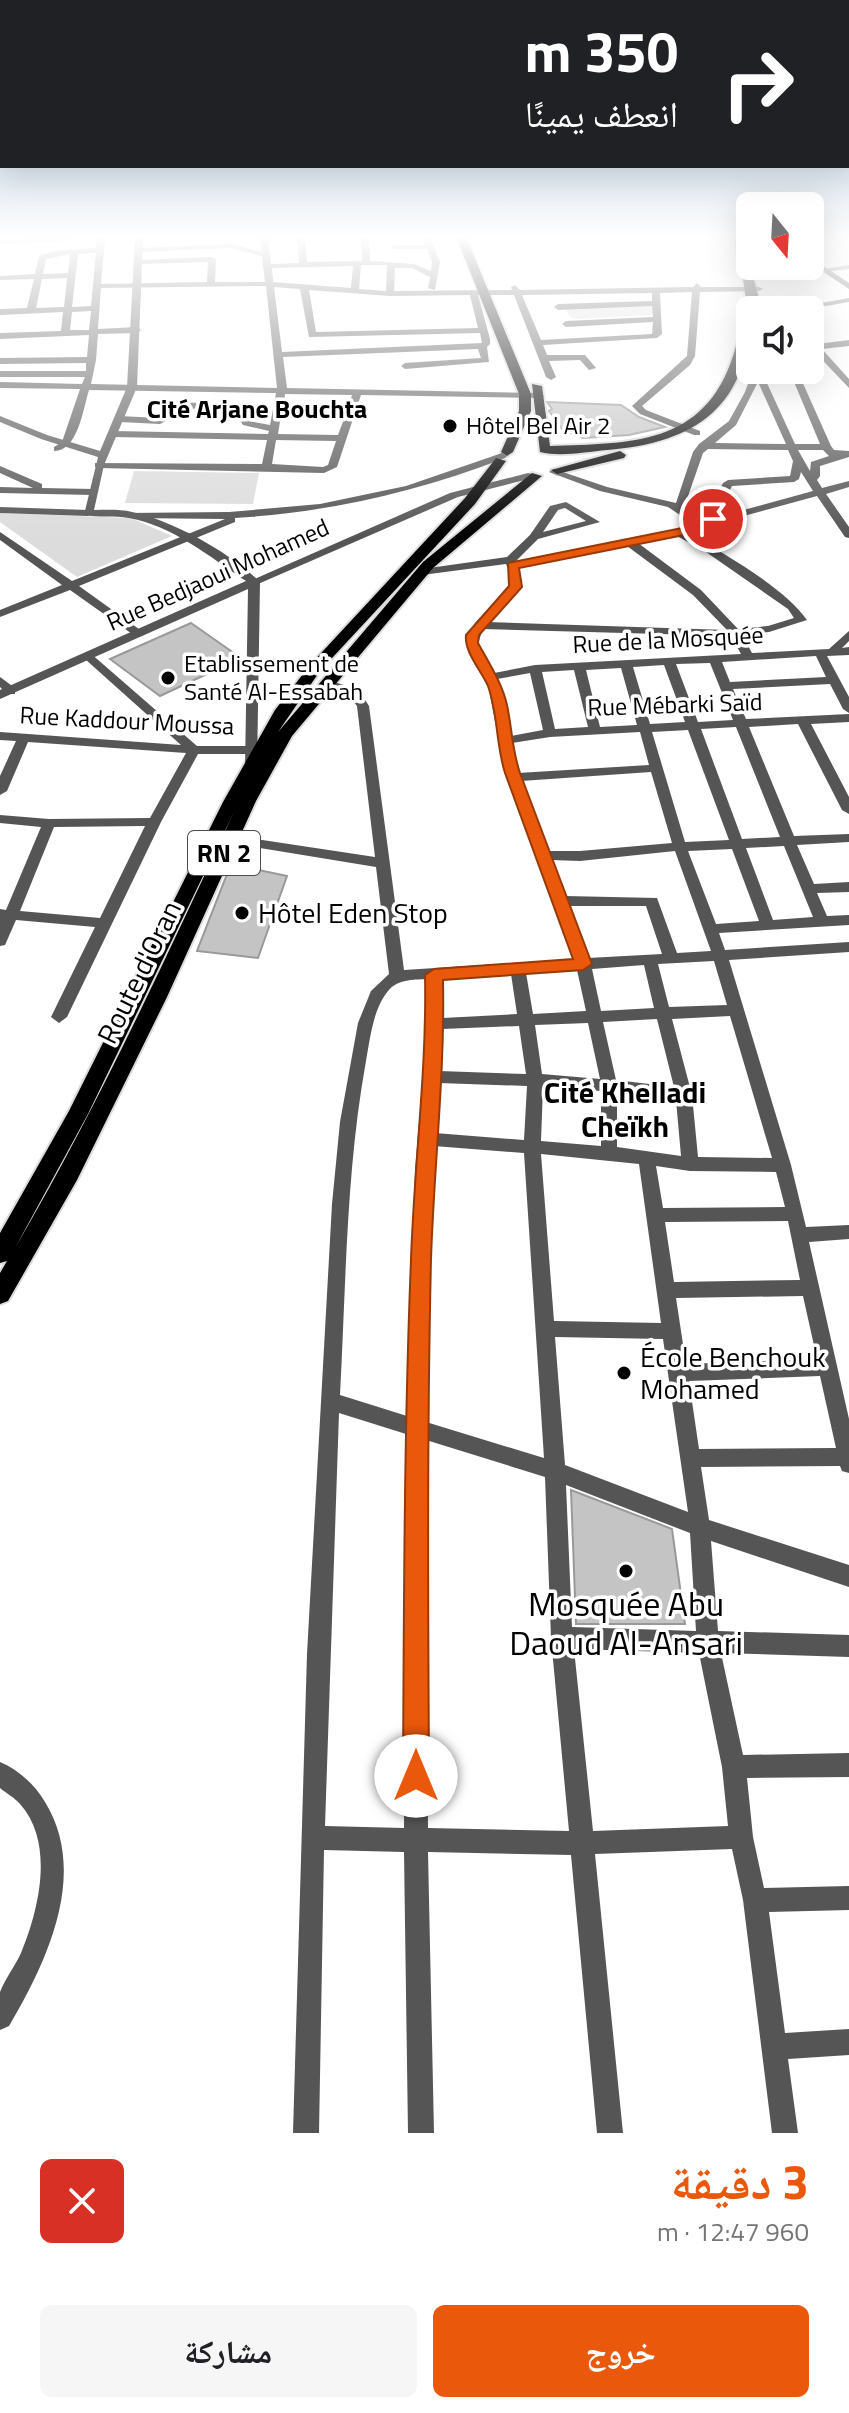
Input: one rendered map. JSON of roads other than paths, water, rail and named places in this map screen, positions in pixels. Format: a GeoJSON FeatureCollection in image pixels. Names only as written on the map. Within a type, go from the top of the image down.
{"type":"FeatureCollection","features":[{"type":"Feature","properties":{"kind":"main road"},"geometry":{"type":"LineString","coordinates":[[503,456],[528,447],[546,449],[562,459],[544,473],[507,470],[503,456],[525,411],[525,394],[507,339]]}},
{"type":"Feature","properties":{"kind":"main road","name":"RN 2"},"geometry":{"type":"LineString","coordinates":[[544,473],[692,430],[715,406],[728,383],[736,357]]}},
{"type":"Feature","properties":{"kind":"main road"},"geometry":{"type":"LineString","coordinates":[[533,377],[539,396],[546,449]]}},
{"type":"Feature","properties":{"kind":"main road","name":"RN 2"},"geometry":{"type":"LineString","coordinates":[[546,449],[602,447],[706,428],[727,407],[737,384]]}},
{"type":"Feature","properties":{"kind":"main road"},"geometry":{"type":"LineString","coordinates":[[542,428],[561,443],[602,447]]}},
{"type":"Feature","properties":{"kind":"main road","name":"RN 2"},"geometry":{"type":"LineString","coordinates":[[480,486],[503,456]]}},
{"type":"Feature","properties":{"kind":"main road","name":"Route d'Oran"},"geometry":{"type":"LineString","coordinates":[[0,1294],[66,1180],[230,839],[285,734],[422,572],[483,517],[544,473]]}},
{"type":"Feature","properties":{"kind":"main road","name":"Route d'Oran"},"geometry":{"type":"LineString","coordinates":[[0,1254],[78,1114],[251,759],[315,668],[442,532],[480,486]]}},
{"type":"Feature","properties":{"kind":"street"},"geometry":{"type":"LineString","coordinates":[[62,447],[90,374],[94,339]]}},
{"type":"Feature","properties":{"kind":"street"},"geometry":{"type":"LineString","coordinates":[[88,513],[101,460],[132,387],[136,339]]}},
{"type":"Feature","properties":{"kind":"street"},"geometry":{"type":"LineString","coordinates":[[266,467],[281,406],[276,339]]}},
{"type":"Feature","properties":{"kind":"street"},"geometry":{"type":"LineString","coordinates":[[278,355],[482,346],[486,344],[484,339]]}},
{"type":"Feature","properties":{"kind":"street"},"geometry":{"type":"LineString","coordinates":[[535,339],[551,377]]}},
{"type":"Feature","properties":{"kind":"street"},"geometry":{"type":"LineString","coordinates":[[537,343],[613,339]]}},
{"type":"Feature","properties":{"kind":"street"},"geometry":{"type":"LineString","coordinates":[[692,339],[687,363],[637,406],[643,412],[692,430]]}},
{"type":"Feature","properties":{"kind":"street"},"geometry":{"type":"LineString","coordinates":[[824,347],[849,343]]}},
{"type":"Feature","properties":{"kind":"street"},"geometry":{"type":"LineString","coordinates":[[405,366],[483,361],[486,360],[482,346]]}},
{"type":"Feature","properties":{"kind":"street"},"geometry":{"type":"LineString","coordinates":[[402,350],[410,392]]}},
{"type":"Feature","properties":{"kind":"street"},"geometry":{"type":"LineString","coordinates":[[824,354],[835,360],[849,385]]}},
{"type":"Feature","properties":{"kind":"street"},"geometry":{"type":"LineString","coordinates":[[543,358],[578,356],[592,368]]}},
{"type":"Feature","properties":{"kind":"street"},"geometry":{"type":"LineString","coordinates":[[0,361],[92,360]]}},
{"type":"Feature","properties":{"kind":"street"},"geometry":{"type":"LineString","coordinates":[[0,374],[90,374]]}},
{"type":"Feature","properties":{"kind":"street"},"geometry":{"type":"LineString","coordinates":[[682,507],[702,446],[725,432],[733,423],[753,384]]}},
{"type":"Feature","properties":{"kind":"street"},"geometry":{"type":"LineString","coordinates":[[763,384],[798,461],[849,535]]}},
{"type":"Feature","properties":{"kind":"street"},"geometry":{"type":"LineString","coordinates":[[799,384],[829,452],[845,454]]}},
{"type":"Feature","properties":{"kind":"street"},"geometry":{"type":"LineString","coordinates":[[0,385],[282,388],[539,396]]}},
{"type":"Feature","properties":{"kind":"street"},"geometry":{"type":"LineString","coordinates":[[208,404],[214,388]]}},
{"type":"Feature","properties":{"kind":"street"},"geometry":{"type":"LineString","coordinates":[[0,427],[101,460],[329,469],[358,391]]}},
{"type":"Feature","properties":{"kind":"street"},"geometry":{"type":"LineString","coordinates":[[120,419],[160,421],[165,418],[171,405],[208,404],[236,407],[246,423],[274,434]]}},
{"type":"Feature","properties":{"kind":"street"},"geometry":{"type":"LineString","coordinates":[[281,406],[353,408]]}},
{"type":"Feature","properties":{"kind":"street"},"geometry":{"type":"LineString","coordinates":[[0,419],[62,447]]}},
{"type":"Feature","properties":{"kind":"street"},"geometry":{"type":"LineString","coordinates":[[113,434],[274,434],[342,438]]}},
{"type":"Feature","properties":{"kind":"street"},"geometry":{"type":"LineString","coordinates":[[702,446],[826,447]]}},
{"type":"Feature","properties":{"kind":"street"},"geometry":{"type":"LineString","coordinates":[[814,486],[814,466],[817,462],[845,454]]}},
{"type":"Feature","properties":{"kind":"street"},"geometry":{"type":"LineString","coordinates":[[0,510],[244,515],[377,499],[425,487],[503,456]]}},
{"type":"Feature","properties":{"kind":"street"},"geometry":{"type":"LineString","coordinates":[[682,507],[716,506],[728,483],[794,479],[798,461]]}},
{"type":"Feature","properties":{"kind":"street"},"geometry":{"type":"LineString","coordinates":[[0,469],[27,482],[57,491]]}},
{"type":"Feature","properties":{"kind":"street"},"geometry":{"type":"LineString","coordinates":[[544,473],[682,507],[706,517],[740,514],[849,475]]}},
{"type":"Feature","properties":{"kind":"street","name":"Rue Bedjaoui Mohamed"},"geometry":{"type":"LineString","coordinates":[[6,693],[454,495],[480,486],[544,473]]}},
{"type":"Feature","properties":{"kind":"street"},"geometry":{"type":"LineString","coordinates":[[0,484],[27,482]]}},
{"type":"Feature","properties":{"kind":"street"},"geometry":{"type":"LineString","coordinates":[[814,486],[849,484]]}},
{"type":"Feature","properties":{"kind":"street"},"geometry":{"type":"LineString","coordinates":[[0,490],[93,492]]}},
{"type":"Feature","properties":{"kind":"street"},"geometry":{"type":"LineString","coordinates":[[511,563],[554,508],[561,505],[575,509],[595,522],[534,537]]}},
{"type":"Feature","properties":{"kind":"street"},"geometry":{"type":"LineString","coordinates":[[131,515],[188,537],[254,582],[251,759]]}},
{"type":"Feature","properties":{"kind":"street"},"geometry":{"type":"LineString","coordinates":[[0,614],[67,584],[244,515]]}},
{"type":"Feature","properties":{"kind":"street"},"geometry":{"type":"LineString","coordinates":[[422,572],[511,563],[629,542],[695,529],[706,517]]}},
{"type":"Feature","properties":{"kind":"street"},"geometry":{"type":"LineString","coordinates":[[479,625],[738,633],[801,620],[792,607],[682,531]]}},
{"type":"Feature","properties":{"kind":"street"},"geometry":{"type":"LineString","coordinates":[[0,535],[139,634]]}},
{"type":"Feature","properties":{"kind":"street"},"geometry":{"type":"LineString","coordinates":[[629,542],[704,598],[738,633],[749,658]]}},
{"type":"Feature","properties":{"kind":"street"},"geometry":{"type":"LineString","coordinates":[[511,563],[516,587],[479,625],[472,643],[501,706],[504,741],[514,777],[583,964],[609,1084],[609,1153]]}},
{"type":"Feature","properties":{"kind":"street"},"geometry":{"type":"LineString","coordinates":[[849,634],[826,652],[834,680],[849,709]]}},
{"type":"Feature","properties":{"kind":"street","name":"Rue de la Mosquée"},"geometry":{"type":"LineString","coordinates":[[490,677],[535,669],[849,651]]}},
{"type":"Feature","properties":{"kind":"street"},"geometry":{"type":"LineString","coordinates":[[59,1017],[154,822],[194,750],[89,656]]}},
{"type":"Feature","properties":{"kind":"street"},"geometry":{"type":"LineString","coordinates":[[715,660],[822,922]]}},
{"type":"Feature","properties":{"kind":"street"},"geometry":{"type":"LineString","coordinates":[[669,662],[768,926]]}},
{"type":"Feature","properties":{"kind":"street"},"geometry":{"type":"LineString","coordinates":[[626,665],[680,847],[720,955],[783,1165],[827,1367],[844,1424],[848,1461],[691,1458]]}},
{"type":"Feature","properties":{"kind":"street"},"geometry":{"type":"LineString","coordinates":[[579,667],[595,730]]}},
{"type":"Feature","properties":{"kind":"street"},"geometry":{"type":"LineString","coordinates":[[535,669],[550,733]]}},
{"type":"Feature","properties":{"kind":"street"},"geometry":{"type":"LineString","coordinates":[[726,686],[834,680]]}},
{"type":"Feature","properties":{"kind":"street"},"geometry":{"type":"LineString","coordinates":[[0,681],[6,693]]}},
{"type":"Feature","properties":{"kind":"street"},"geometry":{"type":"LineString","coordinates":[[326,684],[350,689],[358,695],[363,706],[397,976]]}},
{"type":"Feature","properties":{"kind":"street","name":"Rue Mébarki Saïd"},"geometry":{"type":"LineString","coordinates":[[504,741],[550,733],[849,718]]}},
{"type":"Feature","properties":{"kind":"street"},"geometry":{"type":"LineString","coordinates":[[803,721],[849,810]]}},
{"type":"Feature","properties":{"kind":"street","name":"Rue Kaddour Moussa"},"geometry":{"type":"LineString","coordinates":[[0,736],[194,750],[251,759]]}},
{"type":"Feature","properties":{"kind":"street"},"geometry":{"type":"LineString","coordinates":[[0,791],[24,737]]}},
{"type":"Feature","properties":{"kind":"street"},"geometry":{"type":"LineString","coordinates":[[514,777],[658,768]]}},
{"type":"Feature","properties":{"kind":"street"},"geometry":{"type":"LineString","coordinates":[[0,819],[49,823],[154,822]]}},
{"type":"Feature","properties":{"kind":"street"},"geometry":{"type":"LineString","coordinates":[[0,941],[6,915],[49,823]]}},
{"type":"Feature","properties":{"kind":"street"},"geometry":{"type":"LineString","coordinates":[[542,855],[580,856],[849,838]]}},
{"type":"Feature","properties":{"kind":"street"},"geometry":{"type":"LineString","coordinates":[[230,839],[383,863]]}},
{"type":"Feature","properties":{"kind":"street"},"geometry":{"type":"LineString","coordinates":[[810,889],[849,887]]}},
{"type":"Feature","properties":{"kind":"street"},"geometry":{"type":"LineString","coordinates":[[560,901],[652,901],[672,960]]}},
{"type":"Feature","properties":{"kind":"street"},"geometry":{"type":"LineString","coordinates":[[6,915],[104,923]]}},
{"type":"Feature","properties":{"kind":"street"},"geometry":{"type":"LineString","coordinates":[[711,929],[849,920]]}},
{"type":"Feature","properties":{"kind":"street"},"geometry":{"type":"LineString","coordinates":[[306,2133],[318,1609],[345,1165],[362,1041],[380,986],[397,976],[849,947]]}},
{"type":"Feature","properties":{"kind":"street"},"geometry":{"type":"LineString","coordinates":[[650,961],[684,1095],[690,1164]]}},
{"type":"Feature","properties":{"kind":"street"},"geometry":{"type":"LineString","coordinates":[[518,969],[535,1078],[532,1148],[555,1471],[562,1638],[610,2133]]}},
{"type":"Feature","properties":{"kind":"street"},"geometry":{"type":"LineString","coordinates":[[421,2133],[416,1840],[416,1427],[424,1170],[435,1024],[434,975]]}},
{"type":"Feature","properties":{"kind":"street"},"geometry":{"type":"LineString","coordinates":[[435,1024],[736,1010]]}},
{"type":"Feature","properties":{"kind":"street"},"geometry":{"type":"LineString","coordinates":[[432,1077],[535,1078],[609,1084],[684,1095]]}},
{"type":"Feature","properties":{"kind":"street"},"geometry":{"type":"LineString","coordinates":[[428,1139],[609,1153],[690,1164],[783,1165]]}},
{"type":"Feature","properties":{"kind":"street"},"geometry":{"type":"LineString","coordinates":[[647,1160],[700,1527],[708,1641],[734,1767],[741,1837],[755,1900],[785,2133]]}},
{"type":"Feature","properties":{"kind":"street"},"geometry":{"type":"LineString","coordinates":[[656,1215],[794,1214]]}},
{"type":"Feature","properties":{"kind":"street"},"geometry":{"type":"LineString","coordinates":[[799,1235],[849,1232]]}},
{"type":"Feature","properties":{"kind":"street"},"geometry":{"type":"LineString","coordinates":[[665,1290],[809,1288]]}},
{"type":"Feature","properties":{"kind":"street"},"geometry":{"type":"LineString","coordinates":[[544,1329],[671,1331]]}},
{"type":"Feature","properties":{"kind":"street"},"geometry":{"type":"LineString","coordinates":[[678,1373],[827,1367]]}},
{"type":"Feature","properties":{"kind":"street"},"geometry":{"type":"LineString","coordinates":[[330,1401],[555,1471],[700,1527],[849,1576]]}},
{"type":"Feature","properties":{"kind":"street"},"geometry":{"type":"LineString","coordinates":[[562,1638],[849,1646]]}},
{"type":"Feature","properties":{"kind":"street"},"geometry":{"type":"LineString","coordinates":[[734,1767],[849,1765]]}},
{"type":"Feature","properties":{"kind":"street"},"geometry":{"type":"LineString","coordinates":[[0,1774],[30,1794],[46,1829],[53,1866],[50,1904],[37,1951],[0,2017]]}},
{"type":"Feature","properties":{"kind":"street"},"geometry":{"type":"LineString","coordinates":[[312,1838],[581,1843],[741,1837]]}},
{"type":"Feature","properties":{"kind":"street"},"geometry":{"type":"LineString","coordinates":[[755,1900],[849,1898]]}},
{"type":"Feature","properties":{"kind":"street"},"geometry":{"type":"LineString","coordinates":[[774,2047],[849,2042]]}},
{"type":"Feature","properties":{"kind":"place","name":"Hôtel Bel Air 2"},"geometry":{"type":"Point","coordinates":[450,426]}},
{"type":"Feature","properties":{"kind":"place","name":"Etablissement de Santé Al-Essabah"},"geometry":{"type":"Point","coordinates":[168,678]}},
{"type":"Feature","properties":{"kind":"place","name":"Hôtel Eden Stop"},"geometry":{"type":"Point","coordinates":[242,913]}},
{"type":"Feature","properties":{"kind":"place","name":"École Benchouk Mohamed"},"geometry":{"type":"Point","coordinates":[624,1373]}},
{"type":"Feature","properties":{"kind":"place","name":"Mosquée Abu Daoud Al-Ansari"},"geometry":{"type":"Point","coordinates":[626,1571]}},
{"type":"Feature","properties":{"kind":"district","name":"Cité Arjane Bouchta"},"geometry":{"type":"Point","coordinates":[257,409]}},
{"type":"Feature","properties":{"kind":"district","name":"Cité Khelladi Cheïkh"},"geometry":{"type":"Point","coordinates":[625,1110]}}]}
